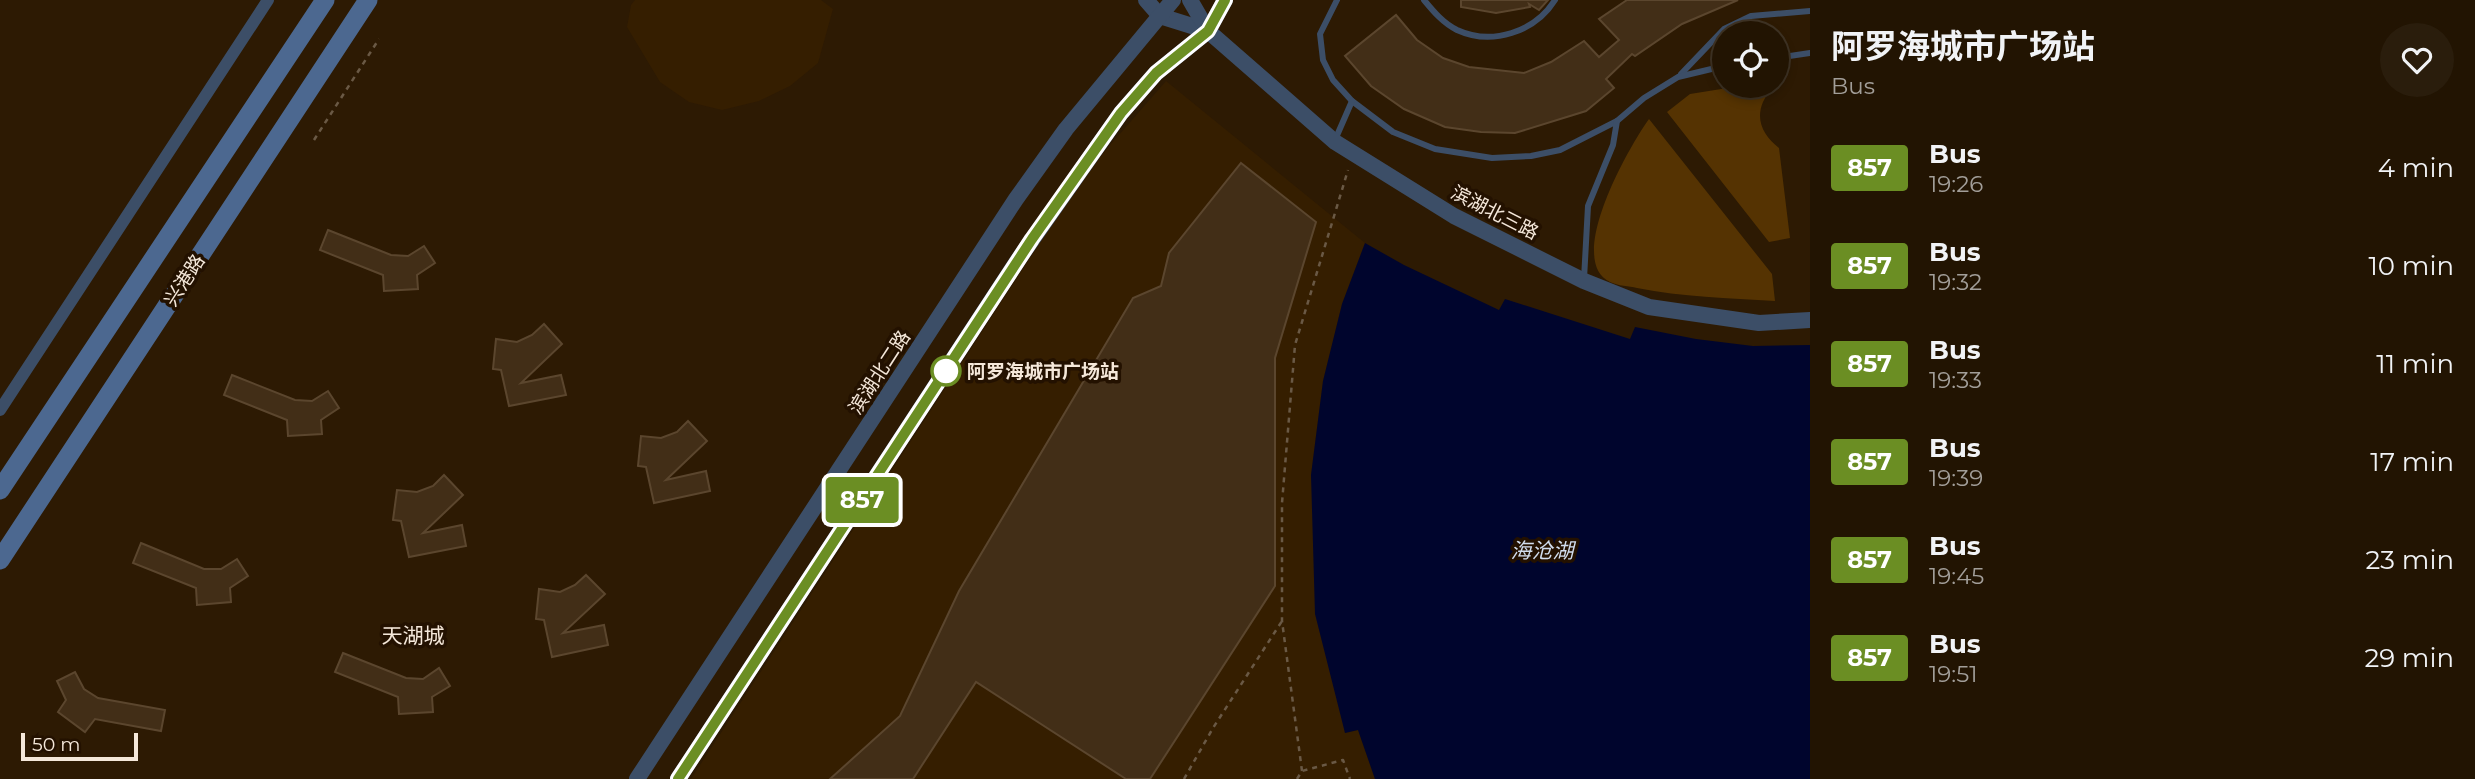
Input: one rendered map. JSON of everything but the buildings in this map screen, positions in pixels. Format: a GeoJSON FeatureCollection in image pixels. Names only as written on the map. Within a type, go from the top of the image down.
{"type":"FeatureCollection","features":[{"type":"Feature","properties":{"kind":"main road","name":"兴港路"},"geometry":{"type":"LineString","coordinates":[[0,490],[325,0]]}},
{"type":"Feature","properties":{"kind":"main road","name":"兴港路"},"geometry":{"type":"LineString","coordinates":[[0,560],[368,0]]}},
{"type":"Feature","properties":{"kind":"street"},"geometry":{"type":"LineString","coordinates":[[0,410],[268,0]]}},
{"type":"Feature","properties":{"kind":"street"},"geometry":{"type":"LineString","coordinates":[[1146,0],[1160,16],[1208,31]]}},
{"type":"Feature","properties":{"kind":"street","name":"滨湖北二路"},"geometry":{"type":"LineString","coordinates":[[637,779],[1016,199],[1066,129],[1173,0]]}},
{"type":"Feature","properties":{"kind":"street"},"geometry":{"type":"LineString","coordinates":[[1190,0],[1208,31]]}},
{"type":"Feature","properties":{"kind":"street"},"geometry":{"type":"LineString","coordinates":[[678,779],[1018,260],[1121,113],[1156,73],[1208,31],[1225,0]]}},
{"type":"Feature","properties":{"kind":"street","name":"滨湖北三路"},"geometry":{"type":"LineString","coordinates":[[1208,31],[1335,142],[1454,216],[1584,281],[1650,307],[1759,323],[1810,320]]}},
{"type":"Feature","properties":{"kind":"lane"},"geometry":{"type":"LineString","coordinates":[[1337,0],[1320,34],[1323,60],[1333,80],[1352,101],[1393,132],[1434,149],[1492,158],[1531,156],[1560,150],[1617,121],[1644,98],[1678,77],[1724,29],[1751,16],[1810,11]]}},
{"type":"Feature","properties":{"kind":"lane"},"geometry":{"type":"LineString","coordinates":[[1424,0],[1437,16],[1458,30],[1481,37],[1506,36],[1529,27],[1548,11],[1555,0]]}},
{"type":"Feature","properties":{"kind":"lane"},"geometry":{"type":"LineString","coordinates":[[1789,56],[1810,53]]}},
{"type":"Feature","properties":{"kind":"lane"},"geometry":{"type":"LineString","coordinates":[[1678,77],[1712,69]]}},
{"type":"Feature","properties":{"kind":"lane"},"geometry":{"type":"LineString","coordinates":[[1335,142],[1352,101]]}},
{"type":"Feature","properties":{"kind":"lane"},"geometry":{"type":"LineString","coordinates":[[1584,281],[1588,206],[1613,145],[1617,121]]}},
{"type":"Feature","properties":{"kind":"path"},"geometry":{"type":"LineString","coordinates":[[314,140],[379,39]]}},
{"type":"Feature","properties":{"kind":"path"},"geometry":{"type":"LineString","coordinates":[[1297,779],[1302,771],[1282,621],[1282,503],[1295,345],[1353,153]]}},
{"type":"Feature","properties":{"kind":"path"},"geometry":{"type":"LineString","coordinates":[[1184,779],[1213,728],[1282,621]]}},
{"type":"Feature","properties":{"kind":"path"},"geometry":{"type":"LineString","coordinates":[[1302,771],[1343,760],[1350,779]]}},
{"type":"Feature","properties":{"kind":"shaded area"},"geometry":{"type":"Polygon","coordinates":[[[635,0],[821,0],[833,9],[818,63],[790,86],[759,101],[722,110],[689,102],[660,82],[627,27],[631,5],[635,0]]]}},
{"type":"Feature","properties":{"kind":"shaded area"},"geometry":{"type":"Polygon","coordinates":[[[1166,81],[1365,243],[1342,304],[1323,381],[1311,475],[1345,733],[1358,730],[1375,779],[691,779],[1084,175],[1166,81]]]}},
{"type":"Feature","properties":{"kind":"shaded area"},"geometry":{"type":"Polygon","coordinates":[[[1712,90],[1712,98],[1765,98],[1760,116],[1762,128],[1779,148],[1790,238],[1769,242],[1667,112],[1690,94],[1712,90]]]}},
{"type":"Feature","properties":{"kind":"shaded area"},"geometry":{"type":"Polygon","coordinates":[[[1649,119],[1772,274],[1775,301],[1654,291],[1610,282],[1598,270],[1594,251],[1597,228],[1605,202],[1628,152],[1649,119]]]}},
{"type":"Feature","properties":{"kind":"water","name":"海沧湖"},"geometry":{"type":"Polygon","coordinates":[[[1365,243],[1404,265],[1499,310],[1505,299],[1630,339],[1635,327],[1696,339],[1753,346],[1810,345],[1810,779],[1375,779],[1358,730],[1345,733],[1315,614],[1311,475],[1323,381],[1342,304],[1365,243]]]}},
{"type":"Feature","properties":{"kind":"bus line","name":"857"},"geometry":{"type":"LineString","coordinates":[[678,779],[1032,239],[1121,113],[1156,73],[1208,31],[1225,0]]}},
{"type":"Feature","properties":{"kind":"place","name":"阿罗海城市广场站"},"geometry":{"type":"Point","coordinates":[946,371]}},
{"type":"Feature","properties":{"kind":"district","name":"天湖城"},"geometry":{"type":"Point","coordinates":[413,636]}}]}
